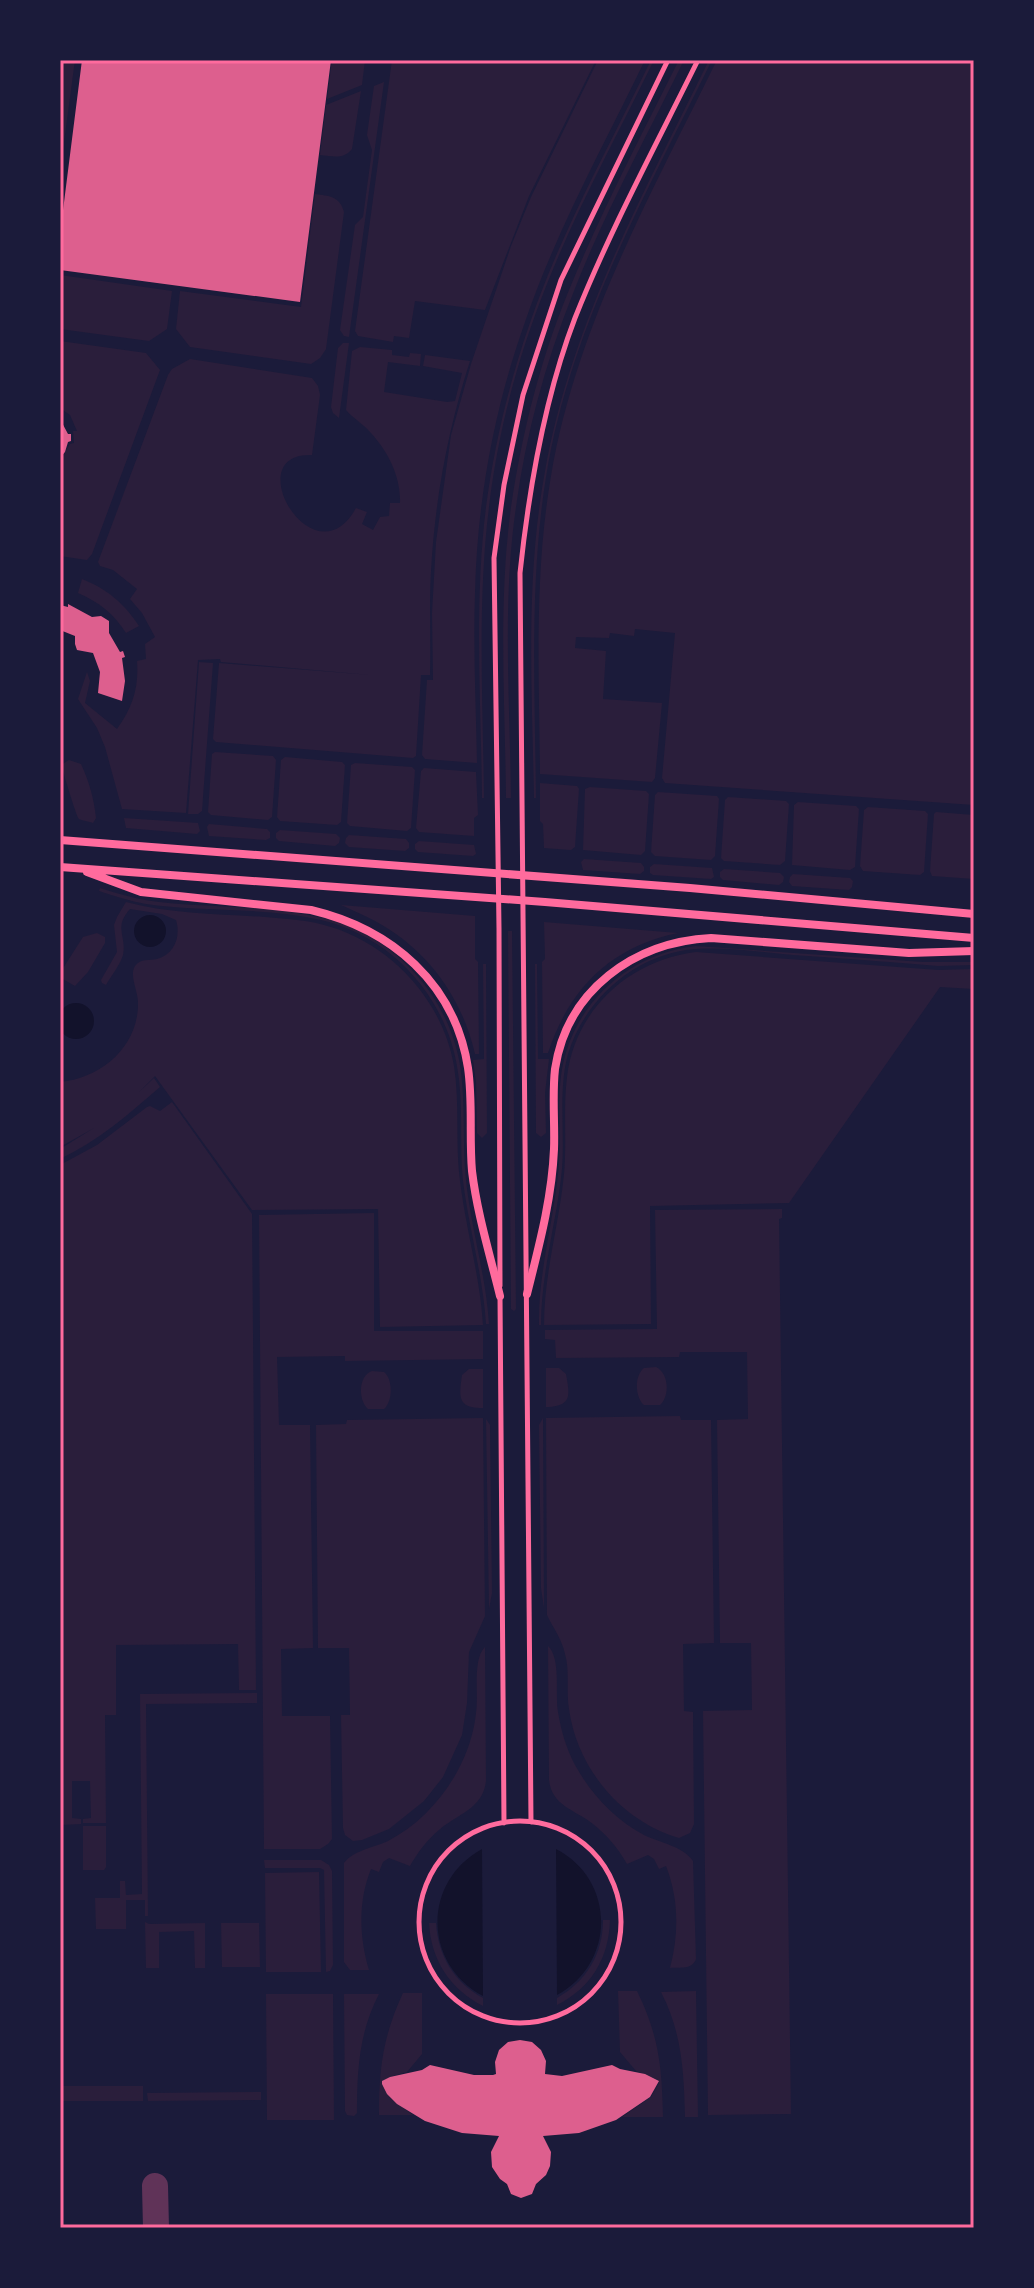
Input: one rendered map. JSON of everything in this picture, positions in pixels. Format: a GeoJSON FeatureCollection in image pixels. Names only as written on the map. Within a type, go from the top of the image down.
{"type":"FeatureCollection","features":[{"type":"Feature","properties":{"kind":"main road"},"geometry":{"type":"LineString","coordinates":[[60,840],[690,888],[974,914]]}},
{"type":"Feature","properties":{"kind":"main road"},"geometry":{"type":"LineString","coordinates":[[60,867],[974,938]]}},
{"type":"Feature","properties":{"kind":"main road"},"geometry":{"type":"LineString","coordinates":[[78,868],[141,892],[311,910],[337,916],[371,931],[410,959],[448,1007],[463,1041],[468,1071],[475,1192],[500,1296]]}},
{"type":"Feature","properties":{"kind":"main road"},"geometry":{"type":"LineString","coordinates":[[527,1294],[549,1193],[554,1149],[554,1084],[560,1049],[585,1001],[620,966],[663,945],[702,939],[909,953],[974,951]]}},
{"type":"Feature","properties":{"kind":"street"},"geometry":{"type":"LineString","coordinates":[[504,1823],[494,558],[512,442],[537,350],[561,280],[668,60]]}},
{"type":"Feature","properties":{"kind":"street"},"geometry":{"type":"LineString","coordinates":[[531,1822],[520,573],[527,506],[542,431],[574,322],[595,270],[698,60]]}},
{"type":"Feature","properties":{"kind":"street"},"geometry":{"type":"LineString","coordinates":[[531,1822],[570,1835],[587,1847],[601,1863],[612,1881],[618,1901],[620,1933],[612,1963],[588,1997],[561,2014],[542,2021],[521,2023],[489,2019],[453,1998],[433,1973],[424,1954],[420,1933],[421,1902],[438,1863],[469,1835],[488,1826],[531,1822]]}},
{"type":"Feature","properties":{"kind":"shaded area"},"geometry":{"type":"Polygon","coordinates":[[[60,60],[75,60],[60,172],[60,60]]]}},
{"type":"Feature","properties":{"kind":"shaded area"},"geometry":{"type":"Polygon","coordinates":[[[332,60],[365,60],[362,85],[327,99],[332,60]]]}},
{"type":"Feature","properties":{"kind":"shaded area"},"geometry":{"type":"Polygon","coordinates":[[[392,60],[596,60],[529,196],[485,310],[415,301],[409,338],[394,336],[393,342],[358,336],[355,331],[392,60]]]}},
{"type":"Feature","properties":{"kind":"shaded area"},"geometry":{"type":"Polygon","coordinates":[[[598,60],[645,60],[580,191],[536,291],[513,357],[496,423],[483,491],[476,559],[477,763],[425,759],[422,755],[427,680],[433,680],[432,613],[436,542],[451,435],[471,364],[511,246],[531,197],[598,60]]]}},
{"type":"Feature","properties":{"kind":"shaded area"},"geometry":{"type":"Polygon","coordinates":[[[651,60],[654,60],[547,284],[518,366],[504,422],[485,543],[482,798],[480,579],[486,507],[498,438],[525,337],[549,272],[651,60]]]}},
{"type":"Feature","properties":{"kind":"shaded area"},"geometry":{"type":"Polygon","coordinates":[[[679,60],[684,60],[584,266],[553,347],[531,426],[516,507],[509,579],[511,798],[506,798],[503,652],[507,543],[527,424],[549,343],[581,261],[679,60]]]}},
{"type":"Feature","properties":{"kind":"shaded area"},"geometry":{"type":"Polygon","coordinates":[[[709,60],[712,60],[613,262],[573,367],[557,422],[546,477],[537,557],[534,798],[532,593],[539,512],[557,416],[573,362],[612,260],[709,60]]]}},
{"type":"Feature","properties":{"kind":"shaded area"},"geometry":{"type":"Polygon","coordinates":[[[717,60],[974,60],[974,805],[665,783],[662,778],[675,633],[635,629],[634,636],[610,633],[609,638],[576,637],[575,648],[606,651],[603,699],[662,703],[655,778],[652,782],[540,774],[542,550],[551,476],[563,421],[578,367],[619,262],[717,60]]]}},
{"type":"Feature","properties":{"kind":"shaded area"},"geometry":{"type":"Polygon","coordinates":[[[384,82],[349,337],[340,330],[355,225],[363,217],[372,150],[367,135],[374,86],[384,82]]]}},
{"type":"Feature","properties":{"kind":"shaded area"},"geometry":{"type":"Polygon","coordinates":[[[361,91],[352,149],[341,156],[320,155],[326,105],[361,91]]]}},
{"type":"Feature","properties":{"kind":"shaded area"},"geometry":{"type":"Polygon","coordinates":[[[315,194],[337,200],[344,212],[326,349],[320,358],[311,364],[190,347],[176,329],[180,291],[301,307],[315,194]]]}},
{"type":"Feature","properties":{"kind":"shaded area"},"geometry":{"type":"Polygon","coordinates":[[[60,275],[172,291],[167,329],[149,341],[60,329],[60,275]]]}},
{"type":"Feature","properties":{"kind":"shaded area"},"geometry":{"type":"Polygon","coordinates":[[[60,341],[146,353],[160,370],[92,554],[87,560],[60,556],[60,460],[70,444],[74,443],[73,431],[77,431],[70,415],[60,408],[60,341]]]}},
{"type":"Feature","properties":{"kind":"shaded area"},"geometry":{"type":"Polygon","coordinates":[[[343,343],[349,343],[339,418],[331,407],[338,348],[343,343]]]}},
{"type":"Feature","properties":{"kind":"shaded area"},"geometry":{"type":"Polygon","coordinates":[[[360,347],[392,350],[392,355],[409,357],[410,353],[421,354],[420,366],[388,362],[384,392],[447,402],[455,401],[462,373],[423,366],[425,355],[470,361],[455,412],[439,491],[431,571],[430,675],[421,675],[416,756],[216,742],[213,739],[219,663],[371,675],[221,662],[220,659],[198,660],[186,813],[122,809],[105,747],[78,699],[87,672],[90,681],[85,703],[117,729],[134,696],[137,661],[146,659],[145,644],[155,637],[130,599],[137,589],[98,562],[168,375],[172,369],[190,359],[312,378],[320,395],[312,455],[291,460],[281,473],[282,490],[290,509],[304,524],[321,531],[339,527],[356,508],[367,512],[362,524],[373,530],[380,517],[389,516],[390,503],[400,503],[400,493],[396,474],[382,447],[346,410],[352,351],[360,347]]]}},
{"type":"Feature","properties":{"kind":"shaded area"},"geometry":{"type":"Polygon","coordinates":[[[82,579],[114,598],[139,626],[126,633],[105,609],[78,593],[82,579]]]}},
{"type":"Feature","properties":{"kind":"shaded area"},"geometry":{"type":"Polygon","coordinates":[[[199,662],[213,663],[202,811],[188,814],[199,662]]]}},
{"type":"Feature","properties":{"kind":"shaded area"},"geometry":{"type":"Polygon","coordinates":[[[212,754],[273,756],[276,760],[272,817],[268,820],[211,815],[208,812],[212,754]]]}},
{"type":"Feature","properties":{"kind":"shaded area"},"geometry":{"type":"Polygon","coordinates":[[[285,757],[342,762],[345,765],[341,822],[337,825],[280,821],[277,817],[281,760],[285,757]]]}},
{"type":"Feature","properties":{"kind":"shaded area"},"geometry":{"type":"Polygon","coordinates":[[[69,760],[81,764],[86,777],[95,811],[93,823],[79,819],[75,811],[61,765],[69,760]]]}},
{"type":"Feature","properties":{"kind":"shaded area"},"geometry":{"type":"Polygon","coordinates":[[[351,765],[412,767],[415,770],[411,828],[407,831],[350,826],[347,823],[351,765]]]}},
{"type":"Feature","properties":{"kind":"shaded area"},"geometry":{"type":"Polygon","coordinates":[[[424,768],[476,772],[478,815],[474,818],[474,836],[419,832],[416,828],[421,771],[424,768]]]}},
{"type":"Feature","properties":{"kind":"shaded area"},"geometry":{"type":"Polygon","coordinates":[[[540,783],[577,786],[579,789],[575,847],[571,850],[544,848],[540,783]]]}},
{"type":"Feature","properties":{"kind":"shaded area"},"geometry":{"type":"Polygon","coordinates":[[[585,789],[646,791],[649,794],[645,851],[641,855],[583,850],[585,789]]]}},
{"type":"Feature","properties":{"kind":"shaded area"},"geometry":{"type":"Polygon","coordinates":[[[658,792],[717,796],[715,856],[711,860],[655,856],[651,852],[655,795],[658,792]]]}},
{"type":"Feature","properties":{"kind":"shaded area"},"geometry":{"type":"Polygon","coordinates":[[[728,797],[786,801],[789,804],[785,861],[780,865],[724,861],[721,858],[725,800],[728,797]]]}},
{"type":"Feature","properties":{"kind":"shaded area"},"geometry":{"type":"Polygon","coordinates":[[[798,802],[856,806],[859,809],[855,867],[850,870],[792,865],[794,805],[798,802]]]}},
{"type":"Feature","properties":{"kind":"shaded area"},"geometry":{"type":"Polygon","coordinates":[[[868,807],[925,811],[928,814],[924,872],[920,875],[863,871],[860,866],[864,810],[868,807]]]}},
{"type":"Feature","properties":{"kind":"shaded area"},"geometry":{"type":"Polygon","coordinates":[[[936,812],[974,815],[974,879],[932,876],[936,812]]]}},
{"type":"Feature","properties":{"kind":"shaded area"},"geometry":{"type":"Polygon","coordinates":[[[124,818],[198,823],[200,831],[197,834],[126,828],[124,818]]]}},
{"type":"Feature","properties":{"kind":"shaded area"},"geometry":{"type":"Polygon","coordinates":[[[209,824],[267,829],[270,838],[209,836],[209,824]]]}},
{"type":"Feature","properties":{"kind":"shaded area"},"geometry":{"type":"Polygon","coordinates":[[[280,830],[336,834],[340,838],[335,846],[279,841],[276,833],[280,830]]]}},
{"type":"Feature","properties":{"kind":"shaded area"},"geometry":{"type":"Polygon","coordinates":[[[349,835],[406,839],[409,848],[405,851],[349,847],[345,843],[349,835]]]}},
{"type":"Feature","properties":{"kind":"shaded area"},"geometry":{"type":"Polygon","coordinates":[[[419,841],[474,845],[476,854],[418,852],[415,844],[419,841]]]}},
{"type":"Feature","properties":{"kind":"shaded area"},"geometry":{"type":"Polygon","coordinates":[[[584,859],[641,863],[644,871],[640,874],[583,870],[581,862],[584,859]]]}},
{"type":"Feature","properties":{"kind":"shaded area"},"geometry":{"type":"Polygon","coordinates":[[[654,864],[712,868],[714,877],[653,875],[650,867],[654,864]]]}},
{"type":"Feature","properties":{"kind":"shaded area"},"geometry":{"type":"Polygon","coordinates":[[[724,869],[780,873],[784,877],[779,885],[723,880],[720,872],[724,869]]]}},
{"type":"Feature","properties":{"kind":"shaded area"},"geometry":{"type":"Polygon","coordinates":[[[793,874],[850,878],[852,887],[849,890],[792,886],[789,882],[793,874]]]}},
{"type":"Feature","properties":{"kind":"shaded area"},"geometry":{"type":"Polygon","coordinates":[[[100,888],[152,901],[262,909],[323,918],[372,938],[413,971],[443,1014],[460,1065],[466,1180],[489,1324],[486,1324],[463,1181],[457,1066],[441,1016],[411,973],[370,940],[321,920],[278,913],[146,904],[99,891],[100,888]]]}},
{"type":"Feature","properties":{"kind":"shaded area"},"geometry":{"type":"Polygon","coordinates":[[[126,902],[178,911],[282,918],[323,925],[354,936],[375,948],[412,980],[439,1020],[454,1066],[460,1181],[483,1325],[380,1327],[378,1209],[252,1210],[155,1076],[139,1092],[154,1078],[160,1087],[100,1135],[60,1159],[60,1149],[94,1128],[60,1147],[60,1082],[103,1067],[125,1046],[137,1018],[133,970],[137,963],[163,957],[172,949],[177,938],[176,920],[162,914],[130,909],[121,927],[122,959],[106,985],[102,983],[117,952],[114,925],[126,902]]]}},
{"type":"Feature","properties":{"kind":"shaded area"},"geometry":{"type":"Polygon","coordinates":[[[341,905],[475,916],[479,1054],[475,1054],[451,994],[426,960],[394,932],[341,905]]]}},
{"type":"Feature","properties":{"kind":"shaded area"},"geometry":{"type":"Polygon","coordinates":[[[150,915],[161,920],[166,931],[161,942],[150,947],[139,942],[134,931],[139,920],[150,915]]]}},
{"type":"Feature","properties":{"kind":"shaded area"},"geometry":{"type":"Polygon","coordinates":[[[544,922],[678,933],[632,949],[595,974],[568,1009],[548,1053],[543,1053],[544,922]]]}},
{"type":"Feature","properties":{"kind":"shaded area"},"geometry":{"type":"Polygon","coordinates":[[[508,931],[512,931],[514,1311],[511,1309],[508,931]]]}},
{"type":"Feature","properties":{"kind":"shaded area"},"geometry":{"type":"Polygon","coordinates":[[[97,933],[105,937],[105,943],[88,972],[75,986],[61,978],[60,973],[83,937],[97,933]]]}},
{"type":"Feature","properties":{"kind":"shaded area"},"geometry":{"type":"Polygon","coordinates":[[[696,946],[923,962],[974,962],[974,965],[938,966],[732,949],[696,949],[654,959],[616,982],[587,1015],[568,1054],[562,1097],[562,1169],[539,1325],[541,1287],[559,1162],[561,1076],[576,1027],[589,1006],[625,972],[671,951],[696,946]]]}},
{"type":"Feature","properties":{"kind":"shaded area"},"geometry":{"type":"Polygon","coordinates":[[[696,952],[938,970],[974,969],[974,989],[940,987],[789,1203],[650,1206],[651,1324],[544,1325],[546,1287],[564,1174],[565,1101],[572,1052],[594,1010],[628,977],[649,965],[696,952]]]}},
{"type":"Feature","properties":{"kind":"shaded area"},"geometry":{"type":"Polygon","coordinates":[[[483,964],[486,964],[487,1133],[482,1138],[477,1133],[473,1060],[484,1059],[483,964]]]}},
{"type":"Feature","properties":{"kind":"shaded area"},"geometry":{"type":"Polygon","coordinates":[[[535,964],[538,1059],[549,1059],[545,1093],[546,1133],[541,1137],[536,1133],[535,964]]]}},
{"type":"Feature","properties":{"kind":"shaded area"},"geometry":{"type":"Polygon","coordinates":[[[76,1003],[89,1008],[94,1021],[89,1034],[76,1039],[63,1034],[58,1021],[63,1008],[76,1003]]]}},
{"type":"Feature","properties":{"kind":"shaded area"},"geometry":{"type":"Polygon","coordinates":[[[172,1102],[252,1214],[256,1690],[239,1690],[238,1644],[116,1645],[116,1715],[105,1715],[106,1823],[83,1823],[83,1819],[91,1818],[90,1781],[72,1781],[72,1818],[81,1819],[81,1824],[60,1825],[60,1165],[97,1145],[147,1107],[160,1111],[172,1102]]]}},
{"type":"Feature","properties":{"kind":"shaded area"},"geometry":{"type":"Polygon","coordinates":[[[782,1209],[782,1218],[779,1219],[791,2114],[708,2115],[703,1711],[752,1710],[751,1643],[720,1643],[717,1420],[748,1419],[747,1352],[680,1352],[679,1357],[556,1358],[555,1340],[545,1339],[545,1330],[657,1329],[655,1210],[782,1209]]]}},
{"type":"Feature","properties":{"kind":"shaded area"},"geometry":{"type":"Polygon","coordinates":[[[374,1213],[374,1331],[483,1331],[483,1359],[345,1361],[345,1356],[277,1357],[279,1425],[310,1425],[313,1648],[281,1649],[282,1716],[330,1716],[332,1839],[320,1849],[264,1849],[259,1215],[374,1213]]]}},
{"type":"Feature","properties":{"kind":"shaded area"},"geometry":{"type":"Polygon","coordinates":[[[656,1367],[666,1379],[665,1396],[660,1405],[644,1405],[637,1392],[637,1381],[644,1368],[656,1367]]]}},
{"type":"Feature","properties":{"kind":"shaded area"},"geometry":{"type":"Polygon","coordinates":[[[546,1368],[559,1368],[566,1374],[568,1394],[561,1405],[546,1407],[546,1368]]]}},
{"type":"Feature","properties":{"kind":"shaded area"},"geometry":{"type":"Polygon","coordinates":[[[469,1369],[483,1369],[483,1408],[468,1406],[460,1395],[462,1375],[469,1369]]]}},
{"type":"Feature","properties":{"kind":"shaded area"},"geometry":{"type":"Polygon","coordinates":[[[372,1371],[384,1372],[389,1380],[390,1396],[384,1409],[368,1409],[362,1400],[362,1383],[372,1371]]]}},
{"type":"Feature","properties":{"kind":"shaded area"},"geometry":{"type":"Polygon","coordinates":[[[680,1416],[681,1420],[711,1420],[714,1643],[683,1644],[684,1711],[693,1712],[694,1824],[690,1833],[679,1838],[638,1819],[605,1789],[581,1752],[574,1731],[568,1702],[565,1654],[547,1615],[546,1418],[680,1416]]]}},
{"type":"Feature","properties":{"kind":"shaded area"},"geometry":{"type":"Polygon","coordinates":[[[483,1418],[485,1616],[469,1652],[462,1735],[443,1777],[424,1801],[389,1829],[353,1841],[345,1835],[343,1828],[341,1715],[350,1715],[349,1648],[318,1648],[316,1425],[346,1424],[347,1420],[483,1418]]]}},
{"type":"Feature","properties":{"kind":"shaded area"},"geometry":{"type":"Polygon","coordinates":[[[543,1418],[544,1608],[541,1588],[539,1425],[543,1418]]]}},
{"type":"Feature","properties":{"kind":"shaded area"},"geometry":{"type":"Polygon","coordinates":[[[486,1419],[490,1425],[492,1593],[489,1609],[486,1419]]]}},
{"type":"Feature","properties":{"kind":"shaded area"},"geometry":{"type":"Polygon","coordinates":[[[548,1646],[555,1659],[562,1732],[581,1776],[596,1796],[623,1822],[644,1835],[677,1848],[693,1861],[696,1959],[689,1966],[670,1968],[676,1917],[666,1866],[659,1869],[648,1855],[627,1864],[603,1833],[554,1796],[549,1780],[548,1646]]]}},
{"type":"Feature","properties":{"kind":"shaded area"},"geometry":{"type":"Polygon","coordinates":[[[485,1647],[484,1790],[475,1805],[431,1838],[410,1866],[389,1858],[383,1862],[379,1872],[371,1869],[361,1919],[369,1970],[350,1970],[344,1962],[344,1863],[353,1855],[388,1841],[409,1828],[436,1803],[451,1783],[472,1736],[477,1705],[477,1669],[485,1647]]]}},
{"type":"Feature","properties":{"kind":"shaded area"},"geometry":{"type":"Polygon","coordinates":[[[257,1693],[257,1703],[146,1704],[148,1916],[145,1916],[145,1900],[126,1900],[126,1929],[96,1929],[95,1898],[120,1898],[120,1881],[125,1881],[126,1895],[142,1894],[140,1694],[257,1693]]]}},
{"type":"Feature","properties":{"kind":"shaded area"},"geometry":{"type":"Polygon","coordinates":[[[83,1826],[106,1826],[104,1870],[83,1870],[83,1826]]]}},
{"type":"Feature","properties":{"kind":"shaded area"},"geometry":{"type":"Polygon","coordinates":[[[482,1849],[483,1996],[463,1982],[449,1964],[440,1944],[438,1923],[440,1902],[448,1881],[462,1863],[482,1849]]]}},
{"type":"Feature","properties":{"kind":"shaded area"},"geometry":{"type":"Polygon","coordinates":[[[556,1849],[576,1863],[590,1880],[598,1900],[601,1922],[598,1943],[590,1963],[576,1981],[557,1995],[556,1849]]]}},
{"type":"Feature","properties":{"kind":"shaded area"},"geometry":{"type":"Polygon","coordinates":[[[264,1860],[321,1860],[329,1865],[332,1871],[333,1965],[330,1971],[326,1972],[324,1870],[265,1868],[264,1860]]]}},
{"type":"Feature","properties":{"kind":"shaded area"},"geometry":{"type":"Polygon","coordinates":[[[319,1872],[321,1972],[266,1972],[265,1873],[319,1872]]]}},
{"type":"Feature","properties":{"kind":"shaded area"},"geometry":{"type":"Polygon","coordinates":[[[603,1920],[610,1920],[602,1959],[588,1981],[557,2005],[557,1998],[576,1984],[591,1966],[600,1944],[603,1920]]]}},
{"type":"Feature","properties":{"kind":"shaded area"},"geometry":{"type":"Polygon","coordinates":[[[145,1922],[205,1923],[205,1968],[195,1968],[194,1931],[159,1932],[159,1968],[146,1968],[145,1922]]]}},
{"type":"Feature","properties":{"kind":"shaded area"},"geometry":{"type":"Polygon","coordinates":[[[221,1923],[259,1923],[260,1967],[222,1967],[221,1923]]]}},
{"type":"Feature","properties":{"kind":"shaded area"},"geometry":{"type":"Polygon","coordinates":[[[429,1923],[436,1923],[440,1946],[449,1967],[464,1984],[483,1998],[483,2006],[461,1991],[444,1972],[434,1949],[429,1923]]]}},
{"type":"Feature","properties":{"kind":"shaded area"},"geometry":{"type":"Polygon","coordinates":[[[618,1991],[637,1991],[655,2037],[663,2117],[622,2117],[651,2097],[659,2083],[636,2071],[620,2052],[618,1991]]]}},
{"type":"Feature","properties":{"kind":"shaded area"},"geometry":{"type":"Polygon","coordinates":[[[696,1991],[698,2117],[685,2117],[678,2038],[661,1992],[696,1991]]]}},
{"type":"Feature","properties":{"kind":"shaded area"},"geometry":{"type":"Polygon","coordinates":[[[403,1993],[422,1993],[422,2054],[407,2072],[382,2082],[390,2098],[413,2115],[379,2115],[384,2052],[403,1993]]]}},
{"type":"Feature","properties":{"kind":"shaded area"},"geometry":{"type":"Polygon","coordinates":[[[266,1994],[333,1994],[334,2120],[267,2120],[266,1994]]]}},
{"type":"Feature","properties":{"kind":"shaded area"},"geometry":{"type":"Polygon","coordinates":[[[344,1994],[379,1994],[363,2037],[357,2113],[354,2116],[347,2115],[345,2111],[344,1994]]]}},
{"type":"Feature","properties":{"kind":"shaded area"},"geometry":{"type":"Polygon","coordinates":[[[60,2086],[143,2086],[143,2101],[60,2101],[60,2086]]]}},
{"type":"Feature","properties":{"kind":"shaded area"},"geometry":{"type":"Polygon","coordinates":[[[261,2092],[261,2100],[148,2101],[147,2093],[261,2092]]]}},
{"type":"Feature","properties":{"kind":"building"},"geometry":{"type":"Polygon","coordinates":[[[82,60],[331,60],[300,302],[60,270],[60,234],[82,60]]]}},
{"type":"Feature","properties":{"kind":"building"},"geometry":{"type":"Polygon","coordinates":[[[60,419],[68,434],[71,434],[71,441],[60,458],[60,419]]]}},
{"type":"Feature","properties":{"kind":"building"},"geometry":{"type":"Polygon","coordinates":[[[68,604],[92,617],[101,616],[109,621],[109,633],[125,657],[122,658],[125,681],[122,701],[98,693],[100,672],[93,653],[77,650],[75,636],[60,630],[60,605],[68,607],[68,604]]]}},
{"type":"Feature","properties":{"kind":"building"},"geometry":{"type":"Polygon","coordinates":[[[508,2042],[532,2042],[541,2050],[546,2061],[545,2074],[562,2076],[612,2065],[659,2081],[650,2097],[616,2120],[579,2133],[543,2136],[551,2152],[550,2166],[532,2194],[521,2198],[511,2194],[507,2184],[492,2167],[491,2152],[499,2136],[462,2133],[425,2121],[397,2104],[382,2084],[390,2077],[422,2070],[430,2065],[474,2075],[493,2075],[496,2074],[495,2062],[499,2050],[508,2042]]]}},
{"type":"Feature","properties":{"kind":"taxiway"},"geometry":{"type":"LineString","coordinates":[[155,2186],[156,2228]]}}]}
